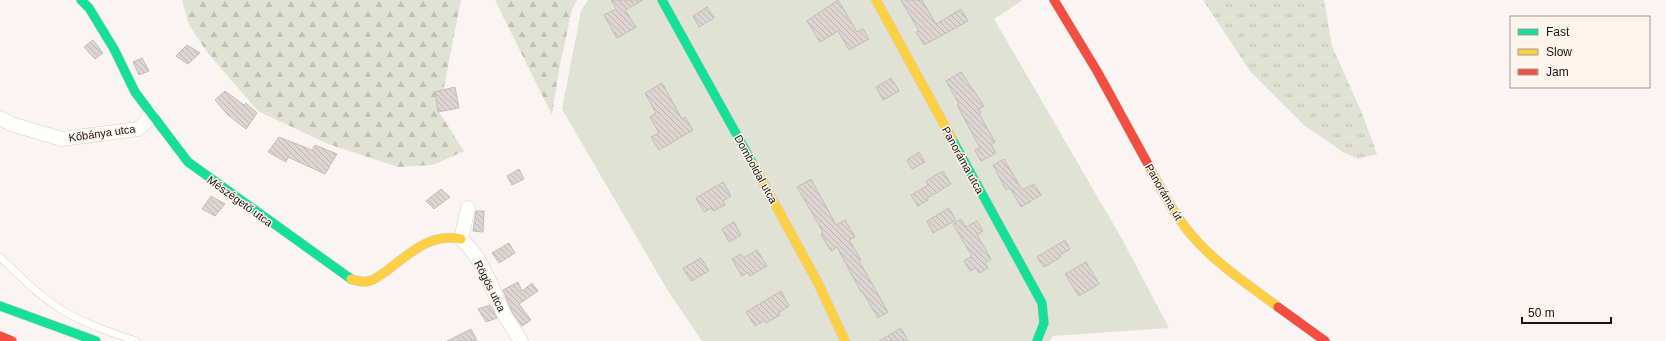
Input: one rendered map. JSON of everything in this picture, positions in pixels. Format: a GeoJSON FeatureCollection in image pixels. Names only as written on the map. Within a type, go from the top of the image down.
{"type":"FeatureCollection","features":[{"type":"Feature","properties":{"kind":"main road","name":"Mészégető utca"},"geometry":{"type":"LineString","coordinates":[[81,0],[89,8],[114,49],[135,92],[188,162],[251,209],[350,279],[361,282],[372,281],[413,250],[434,240],[446,237],[461,239]]}},
{"type":"Feature","properties":{"kind":"main road","name":"Domboldal utca"},"geometry":{"type":"LineString","coordinates":[[662,0],[818,283],[845,341]]}},
{"type":"Feature","properties":{"kind":"main road","name":"Panoráma utca"},"geometry":{"type":"LineString","coordinates":[[876,0],[1042,303],[1046,321],[1044,330],[1037,341]]}},
{"type":"Feature","properties":{"kind":"main road","name":"Panoráma út"},"geometry":{"type":"LineString","coordinates":[[1054,0],[1098,71],[1173,210],[1194,238],[1220,264],[1325,341]]}},
{"type":"Feature","properties":{"kind":"main road"},"geometry":{"type":"LineString","coordinates":[[0,306],[96,341]]}},
{"type":"Feature","properties":{"kind":"main road"},"geometry":{"type":"LineString","coordinates":[[0,336],[12,341]]}},
{"type":"Feature","properties":{"kind":"street","name":"Kőbánya utca"},"geometry":{"type":"LineString","coordinates":[[0,118],[11,124],[62,139],[138,129],[147,121],[151,113]]}},
{"type":"Feature","properties":{"kind":"street"},"geometry":{"type":"LineString","coordinates":[[461,239],[468,208]]}},
{"type":"Feature","properties":{"kind":"street","name":"Rögös utca"},"geometry":{"type":"LineString","coordinates":[[461,239],[473,252],[489,277],[503,313],[521,341]]}},
{"type":"Feature","properties":{"kind":"lane"},"geometry":{"type":"LineString","coordinates":[[0,257],[36,292],[60,308],[103,330],[136,341]]}},
{"type":"Feature","properties":{"kind":"green space"},"geometry":{"type":"Polygon","coordinates":[[[182,0],[461,0],[439,112],[464,151],[433,165],[398,167],[328,144],[258,111],[207,52],[189,25],[182,0]]]}},
{"type":"Feature","properties":{"kind":"green space"},"geometry":{"type":"Polygon","coordinates":[[[495,0],[577,0],[572,9],[559,70],[552,115],[495,0]]]}},
{"type":"Feature","properties":{"kind":"green space"},"geometry":{"type":"Polygon","coordinates":[[[588,0],[1023,0],[994,19],[1122,239],[1169,328],[1053,336],[1050,341],[702,341],[668,291],[562,109],[581,11],[588,0]]]}},
{"type":"Feature","properties":{"kind":"green space"},"geometry":{"type":"Polygon","coordinates":[[[1203,0],[1324,0],[1332,46],[1361,111],[1377,154],[1358,159],[1343,152],[1305,126],[1250,71],[1203,0]]]}},
{"type":"Feature","properties":{"kind":"building"},"geometry":{"type":"Polygon","coordinates":[[[611,0],[643,0],[625,10],[636,27],[617,38],[604,15],[616,9],[611,0]]]}},
{"type":"Feature","properties":{"kind":"building"},"geometry":{"type":"Polygon","coordinates":[[[838,0],[857,32],[863,29],[869,39],[849,50],[838,31],[820,42],[807,21],[838,0]]]}},
{"type":"Feature","properties":{"kind":"building"},"geometry":{"type":"Polygon","coordinates":[[[901,0],[922,0],[936,24],[961,9],[968,21],[924,45],[916,32],[919,31],[901,0]]]}},
{"type":"Feature","properties":{"kind":"building"},"geometry":{"type":"Polygon","coordinates":[[[707,7],[714,18],[699,27],[693,16],[707,7]]]}},
{"type":"Feature","properties":{"kind":"building"},"geometry":{"type":"Polygon","coordinates":[[[93,40],[103,53],[95,59],[84,47],[93,40]]]}},
{"type":"Feature","properties":{"kind":"building"},"geometry":{"type":"Polygon","coordinates":[[[187,45],[200,53],[188,64],[176,56],[187,45]]]}},
{"type":"Feature","properties":{"kind":"building"},"geometry":{"type":"Polygon","coordinates":[[[142,58],[149,71],[139,75],[133,62],[142,58]]]}},
{"type":"Feature","properties":{"kind":"building"},"geometry":{"type":"Polygon","coordinates":[[[961,72],[984,106],[979,109],[981,112],[979,114],[995,142],[991,144],[996,153],[981,161],[975,150],[980,148],[946,81],[961,72]]]}},
{"type":"Feature","properties":{"kind":"building"},"geometry":{"type":"Polygon","coordinates":[[[891,78],[899,91],[883,100],[876,87],[891,78]]]}},
{"type":"Feature","properties":{"kind":"building"},"geometry":{"type":"Polygon","coordinates":[[[662,83],[682,119],[685,117],[693,130],[659,150],[651,137],[659,133],[650,117],[656,113],[645,93],[662,83]]]}},
{"type":"Feature","properties":{"kind":"building"},"geometry":{"type":"Polygon","coordinates":[[[455,87],[459,108],[438,112],[435,92],[455,87]]]}},
{"type":"Feature","properties":{"kind":"building"},"geometry":{"type":"Polygon","coordinates":[[[225,91],[244,105],[246,103],[257,113],[246,129],[228,115],[215,100],[225,91]]]}},
{"type":"Feature","properties":{"kind":"building"},"geometry":{"type":"Polygon","coordinates":[[[279,137],[312,150],[315,145],[337,154],[325,174],[288,157],[286,162],[268,152],[279,137]]]}},
{"type":"Feature","properties":{"kind":"building"},"geometry":{"type":"Polygon","coordinates":[[[919,152],[925,162],[912,169],[907,160],[919,152]]]}},
{"type":"Feature","properties":{"kind":"building"},"geometry":{"type":"Polygon","coordinates":[[[1004,159],[1022,190],[1034,184],[1041,195],[1021,207],[1010,188],[1006,190],[993,165],[1004,159]]]}},
{"type":"Feature","properties":{"kind":"building"},"geometry":{"type":"Polygon","coordinates":[[[519,169],[524,179],[512,185],[507,176],[519,169]]]}},
{"type":"Feature","properties":{"kind":"building"},"geometry":{"type":"Polygon","coordinates":[[[943,171],[951,184],[927,198],[928,200],[918,206],[911,195],[928,185],[926,181],[943,171]]]}},
{"type":"Feature","properties":{"kind":"building"},"geometry":{"type":"Polygon","coordinates":[[[811,179],[836,225],[845,220],[855,237],[849,240],[861,260],[859,261],[888,312],[878,318],[862,291],[861,292],[837,247],[831,251],[821,234],[823,232],[797,187],[811,179]]]}},
{"type":"Feature","properties":{"kind":"building"},"geometry":{"type":"Polygon","coordinates":[[[723,182],[731,196],[723,201],[725,205],[713,211],[711,208],[704,212],[696,198],[723,182]]]}},
{"type":"Feature","properties":{"kind":"building"},"geometry":{"type":"Polygon","coordinates":[[[441,189],[450,197],[434,209],[426,201],[441,189]]]}},
{"type":"Feature","properties":{"kind":"building"},"geometry":{"type":"Polygon","coordinates":[[[211,196],[225,204],[215,216],[202,209],[211,196]]]}},
{"type":"Feature","properties":{"kind":"building"},"geometry":{"type":"Polygon","coordinates":[[[949,208],[956,220],[933,233],[927,221],[949,208]]]}},
{"type":"Feature","properties":{"kind":"building"},"geometry":{"type":"Polygon","coordinates":[[[476,211],[484,211],[483,232],[473,231],[476,211]]]}},
{"type":"Feature","properties":{"kind":"building"},"geometry":{"type":"Polygon","coordinates":[[[961,219],[966,227],[977,221],[983,231],[977,235],[991,259],[985,263],[988,268],[979,273],[976,268],[970,271],[964,261],[972,256],[953,224],[961,219]]]}},
{"type":"Feature","properties":{"kind":"building"},"geometry":{"type":"Polygon","coordinates":[[[734,222],[741,235],[729,242],[722,229],[734,222]]]}},
{"type":"Feature","properties":{"kind":"building"},"geometry":{"type":"Polygon","coordinates":[[[1065,240],[1070,249],[1060,255],[1061,257],[1044,267],[1037,257],[1065,240]]]}},
{"type":"Feature","properties":{"kind":"building"},"geometry":{"type":"Polygon","coordinates":[[[509,243],[515,253],[499,263],[492,253],[509,243]]]}},
{"type":"Feature","properties":{"kind":"building"},"geometry":{"type":"Polygon","coordinates":[[[757,250],[767,266],[750,276],[748,272],[742,276],[732,259],[741,254],[743,258],[757,250]]]}},
{"type":"Feature","properties":{"kind":"building"},"geometry":{"type":"Polygon","coordinates":[[[701,258],[709,271],[691,281],[683,268],[701,258]]]}},
{"type":"Feature","properties":{"kind":"building"},"geometry":{"type":"Polygon","coordinates":[[[1086,262],[1099,284],[1079,296],[1065,274],[1086,262]]]}},
{"type":"Feature","properties":{"kind":"building"},"geometry":{"type":"Polygon","coordinates":[[[518,282],[522,291],[532,283],[538,291],[519,304],[531,320],[522,326],[512,312],[503,290],[518,282]]]}},
{"type":"Feature","properties":{"kind":"building"},"geometry":{"type":"Polygon","coordinates":[[[781,291],[789,306],[778,313],[780,315],[766,323],[765,320],[755,326],[746,312],[781,291]]]}},
{"type":"Feature","properties":{"kind":"building"},"geometry":{"type":"Polygon","coordinates":[[[490,305],[497,318],[486,322],[478,309],[490,305]]]}},
{"type":"Feature","properties":{"kind":"building"},"geometry":{"type":"Polygon","coordinates":[[[901,328],[908,341],[879,341],[901,328]]]}},
{"type":"Feature","properties":{"kind":"building"},"geometry":{"type":"Polygon","coordinates":[[[471,329],[477,341],[447,341],[471,329]]]}},
{"type":"Feature","properties":{"kind":"traffic: fast"},"geometry":{"type":"LineString","coordinates":[[81,0],[89,8],[114,49],[135,92],[188,162],[351,279]]}},
{"type":"Feature","properties":{"kind":"traffic: fast"},"geometry":{"type":"LineString","coordinates":[[662,0],[753,164]]}},
{"type":"Feature","properties":{"kind":"traffic: fast"},"geometry":{"type":"LineString","coordinates":[[952,139],[1042,303],[1044,323],[1037,341]]}},
{"type":"Feature","properties":{"kind":"traffic: fast"},"geometry":{"type":"LineString","coordinates":[[0,306],[96,341]]}},
{"type":"Feature","properties":{"kind":"traffic: slow"},"geometry":{"type":"LineString","coordinates":[[876,0],[952,139]]}},
{"type":"Feature","properties":{"kind":"traffic: slow"},"geometry":{"type":"LineString","coordinates":[[753,164],[818,283],[845,341]]}},
{"type":"Feature","properties":{"kind":"traffic: slow"},"geometry":{"type":"LineString","coordinates":[[1149,166],[1175,213],[1204,249],[1224,267],[1278,307]]}},
{"type":"Feature","properties":{"kind":"traffic: slow"},"geometry":{"type":"LineString","coordinates":[[351,279],[367,282],[375,279],[420,246],[439,239],[461,239]]}},
{"type":"Feature","properties":{"kind":"traffic: jam"},"geometry":{"type":"LineString","coordinates":[[1054,0],[1097,71],[1149,166]]}},
{"type":"Feature","properties":{"kind":"traffic: jam"},"geometry":{"type":"LineString","coordinates":[[1278,307],[1325,341]]}},
{"type":"Feature","properties":{"kind":"traffic: jam"},"geometry":{"type":"LineString","coordinates":[[0,336],[12,341]]}}]}
